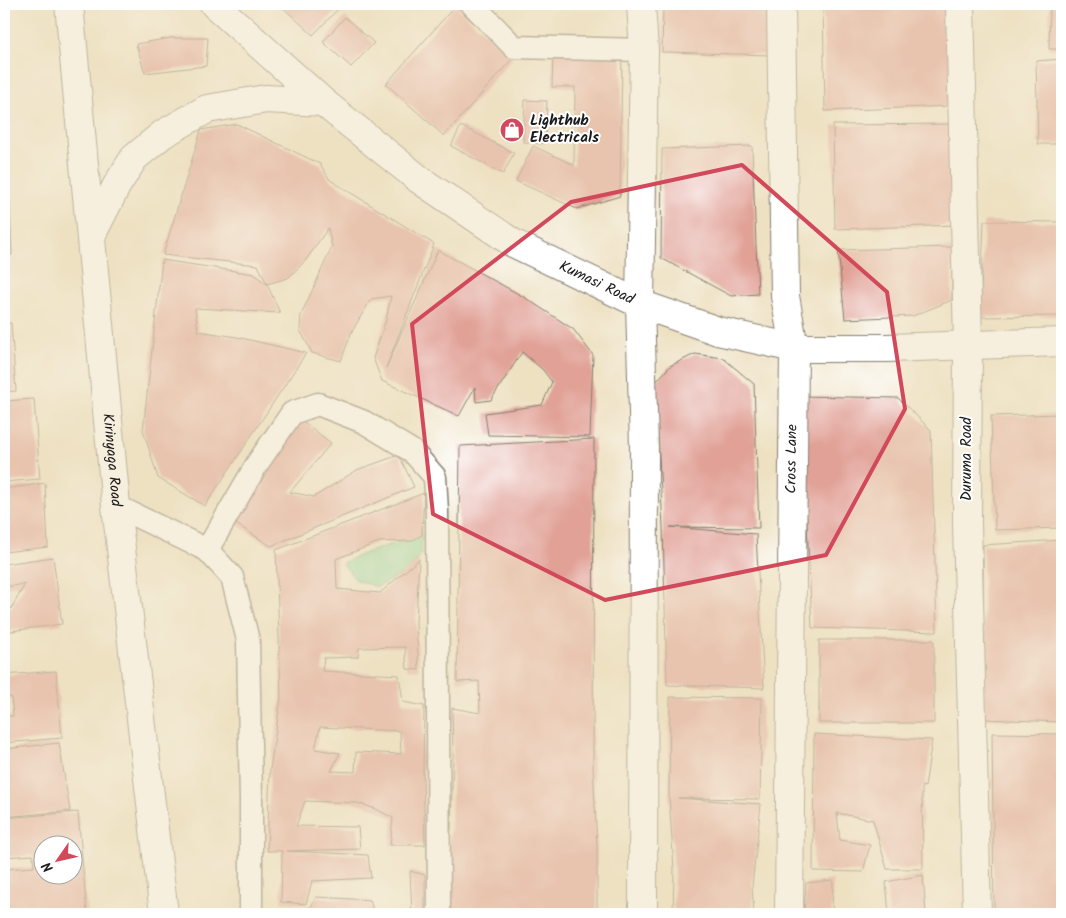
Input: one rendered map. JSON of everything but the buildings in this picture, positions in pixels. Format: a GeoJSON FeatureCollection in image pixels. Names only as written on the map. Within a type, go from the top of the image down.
{"type":"FeatureCollection","features":[{"type":"Feature","properties":{"kind":"street","name":"Kirinyaga Road"},"geometry":{"type":"LineString","coordinates":[[69,4],[116,506],[164,914]]}},
{"type":"Feature","properties":{"kind":"street","name":"Kumasi Road"},"geometry":{"type":"LineString","coordinates":[[214,4],[323,102],[420,180],[514,243],[640,304],[718,331],[794,348],[887,348],[1062,342]]}},
{"type":"Feature","properties":{"kind":"street"},"geometry":{"type":"LineString","coordinates":[[641,4],[644,50],[640,304],[644,448],[643,914]]}},
{"type":"Feature","properties":{"kind":"street","name":"Cross Lane"},"geometry":{"type":"LineString","coordinates":[[781,4],[785,296],[794,348],[789,914]]}},
{"type":"Feature","properties":{"kind":"street","name":"Duruma Road"},"geometry":{"type":"LineString","coordinates":[[960,4],[968,344],[967,523],[977,914]]}},
{"type":"Feature","properties":{"kind":"street"},"geometry":{"type":"LineString","coordinates":[[91,236],[117,185],[134,158],[163,134],[207,109],[266,99],[323,102]]}},
{"type":"Feature","properties":{"kind":"lane"},"geometry":{"type":"LineString","coordinates":[[472,4],[514,47],[644,50]]}},
{"type":"Feature","properties":{"kind":"lane"},"geometry":{"type":"LineString","coordinates":[[207,550],[257,464],[292,413],[318,404],[364,422],[412,451],[435,478],[437,512],[438,914]]}},
{"type":"Feature","properties":{"kind":"lane"},"geometry":{"type":"LineString","coordinates":[[116,506],[207,550],[232,577],[248,640],[251,914]]}},
{"type":"Feature","properties":{"kind":"highlighted area"},"geometry":{"type":"Polygon","coordinates":[[[742,165],[887,292],[905,409],[826,555],[605,600],[433,514],[412,324],[571,202],[742,165]]]}},
{"type":"Feature","properties":{"kind":"green space"},"geometry":{"type":"Polygon","coordinates":[[[422,535],[421,555],[406,572],[377,587],[356,580],[342,563],[368,552],[422,535]]]}},
{"type":"Feature","properties":{"kind":"place","name":"Lighthub Electricals"},"geometry":{"type":"Point","coordinates":[512,130]}}]}
